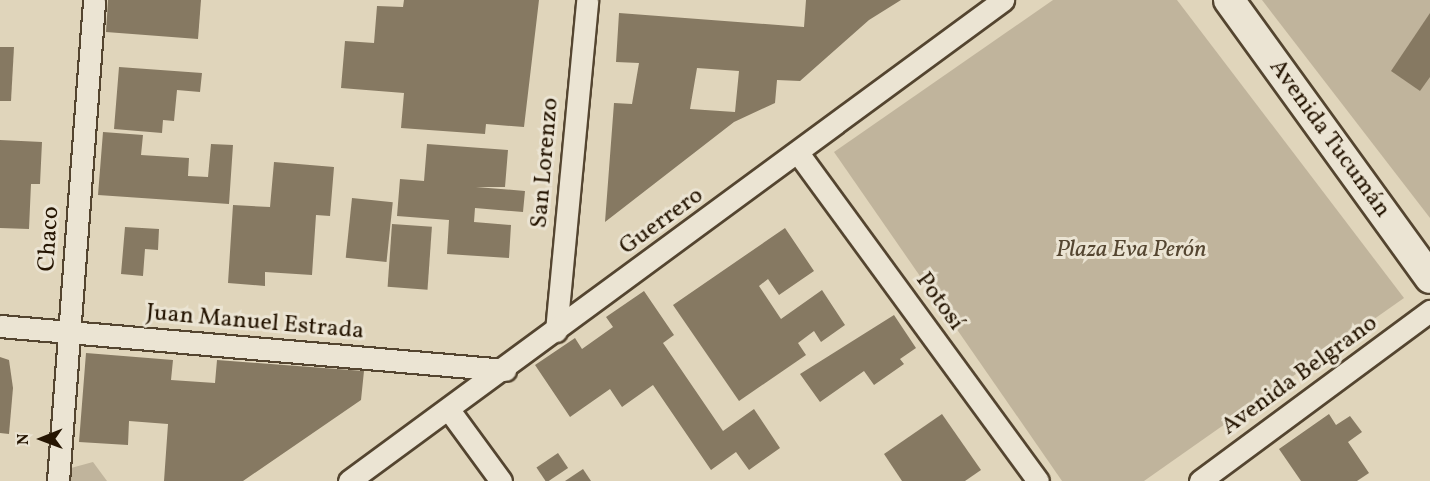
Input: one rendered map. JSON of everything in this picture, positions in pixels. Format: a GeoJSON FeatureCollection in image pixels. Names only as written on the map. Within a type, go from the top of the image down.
{"type":"FeatureCollection","features":[{"type":"Feature","properties":{"kind":"main road","name":"Avenida Tucumán"},"geometry":{"type":"LineString","coordinates":[[1229,0],[1430,278]]}},
{"type":"Feature","properties":{"kind":"street","name":"Chaco"},"geometry":{"type":"LineString","coordinates":[[58,481],[94,0]]}},
{"type":"Feature","properties":{"kind":"street","name":"San Lorenzo"},"geometry":{"type":"LineString","coordinates":[[556,331],[587,0]]}},
{"type":"Feature","properties":{"kind":"street","name":"Guerrero"},"geometry":{"type":"LineString","coordinates":[[349,481],[505,370],[1003,0]]}},
{"type":"Feature","properties":{"kind":"street","name":"Potosí"},"geometry":{"type":"LineString","coordinates":[[798,153],[1038,481]]}},
{"type":"Feature","properties":{"kind":"street","name":"Avenida Belgrano"},"geometry":{"type":"LineString","coordinates":[[1200,481],[1430,311]]}},
{"type":"Feature","properties":{"kind":"street","name":"Juan Manuel Estrada"},"geometry":{"type":"LineString","coordinates":[[0,326],[505,370]]}},
{"type":"Feature","properties":{"kind":"street"},"geometry":{"type":"LineString","coordinates":[[449,410],[501,481]]}},
{"type":"Feature","properties":{"kind":"green space","name":"Plaza Eva Perón"},"geometry":{"type":"Polygon","coordinates":[[[1053,0],[1177,0],[1404,298],[1144,481],[1062,481],[834,152],[1053,0]]]}},
{"type":"Feature","properties":{"kind":"green space"},"geometry":{"type":"Polygon","coordinates":[[[1262,0],[1430,0],[1430,218],[1262,0]]]}},
{"type":"Feature","properties":{"kind":"green space"},"geometry":{"type":"Polygon","coordinates":[[[93,462],[107,481],[66,481],[71,468],[93,462]]]}},
{"type":"Feature","properties":{"kind":"building"},"geometry":{"type":"Polygon","coordinates":[[[108,0],[201,0],[198,39],[106,32],[108,0]]]}},
{"type":"Feature","properties":{"kind":"building"},"geometry":{"type":"Polygon","coordinates":[[[404,0],[539,0],[524,127],[486,124],[485,134],[401,128],[404,93],[341,88],[345,41],[374,43],[377,6],[403,7],[404,0]]]}},
{"type":"Feature","properties":{"kind":"building"},"geometry":{"type":"Polygon","coordinates":[[[806,0],[901,0],[869,20],[800,81],[777,80],[775,103],[734,122],[605,222],[614,103],[632,104],[639,63],[616,62],[619,13],[804,27],[806,0]],[[697,68],[690,109],[735,112],[739,71],[697,68]]]}},
{"type":"Feature","properties":{"kind":"building"},"geometry":{"type":"Polygon","coordinates":[[[1430,13],[1430,77],[1420,91],[1391,71],[1430,13]]]}},
{"type":"Feature","properties":{"kind":"building"},"geometry":{"type":"Polygon","coordinates":[[[0,47],[14,47],[11,101],[0,101],[0,47]]]}},
{"type":"Feature","properties":{"kind":"building"},"geometry":{"type":"Polygon","coordinates":[[[119,67],[202,73],[200,92],[177,90],[174,121],[163,120],[162,133],[114,129],[119,67]]]}},
{"type":"Feature","properties":{"kind":"building"},"geometry":{"type":"Polygon","coordinates":[[[103,132],[143,135],[141,155],[189,158],[188,176],[208,177],[211,144],[233,145],[229,204],[98,195],[103,132]]]}},
{"type":"Feature","properties":{"kind":"building"},"geometry":{"type":"Polygon","coordinates":[[[0,140],[42,142],[40,184],[31,184],[29,229],[0,228],[0,140]]]}},
{"type":"Feature","properties":{"kind":"building"},"geometry":{"type":"Polygon","coordinates":[[[427,144],[508,150],[505,187],[476,187],[525,191],[523,212],[475,208],[474,222],[511,225],[509,258],[447,254],[449,220],[397,216],[400,179],[424,181],[427,144]]]}},
{"type":"Feature","properties":{"kind":"building"},"geometry":{"type":"Polygon","coordinates":[[[274,162],[334,167],[330,216],[316,215],[312,275],[265,272],[265,286],[228,283],[233,205],[270,207],[274,162]]]}},
{"type":"Feature","properties":{"kind":"building"},"geometry":{"type":"Polygon","coordinates":[[[352,198],[393,202],[387,262],[346,258],[352,198]]]}},
{"type":"Feature","properties":{"kind":"building"},"geometry":{"type":"Polygon","coordinates":[[[392,224],[432,227],[428,290],[388,287],[392,224]]]}},
{"type":"Feature","properties":{"kind":"building"},"geometry":{"type":"Polygon","coordinates":[[[125,227],[159,229],[158,250],[145,249],[143,276],[121,274],[125,227]]]}},
{"type":"Feature","properties":{"kind":"building"},"geometry":{"type":"Polygon","coordinates":[[[785,228],[814,271],[779,295],[768,279],[759,286],[781,319],[822,290],[845,325],[821,342],[814,331],[798,343],[806,355],[739,401],[673,305],[785,228]]]}},
{"type":"Feature","properties":{"kind":"building"},"geometry":{"type":"Polygon","coordinates":[[[644,291],[674,335],[663,343],[723,431],[754,409],[780,448],[749,470],[736,452],[711,470],[653,385],[622,407],[610,389],[570,417],[535,365],[575,338],[582,349],[613,327],[606,317],[644,291]]]}},
{"type":"Feature","properties":{"kind":"building"},"geometry":{"type":"Polygon","coordinates":[[[894,315],[916,348],[900,359],[904,364],[874,385],[864,371],[820,402],[800,374],[894,315]]]}},
{"type":"Feature","properties":{"kind":"building"},"geometry":{"type":"Polygon","coordinates":[[[86,353],[173,360],[171,380],[215,383],[217,360],[364,371],[361,400],[243,481],[164,481],[168,424],[129,421],[128,445],[79,442],[86,353]]]}},
{"type":"Feature","properties":{"kind":"building"},"geometry":{"type":"Polygon","coordinates":[[[0,357],[9,360],[13,388],[9,434],[0,433],[0,357]]]}},
{"type":"Feature","properties":{"kind":"building"},"geometry":{"type":"Polygon","coordinates":[[[942,414],[981,470],[965,481],[902,481],[884,454],[942,414]]]}},
{"type":"Feature","properties":{"kind":"building"},"geometry":{"type":"Polygon","coordinates":[[[1329,414],[1336,425],[1350,416],[1362,432],[1348,442],[1369,473],[1357,481],[1301,481],[1279,449],[1329,414]]]}},
{"type":"Feature","properties":{"kind":"building"},"geometry":{"type":"Polygon","coordinates":[[[558,453],[568,468],[546,481],[536,468],[558,453]]]}},
{"type":"Feature","properties":{"kind":"building"},"geometry":{"type":"Polygon","coordinates":[[[583,469],[591,481],[565,481],[583,469]]]}}]}
